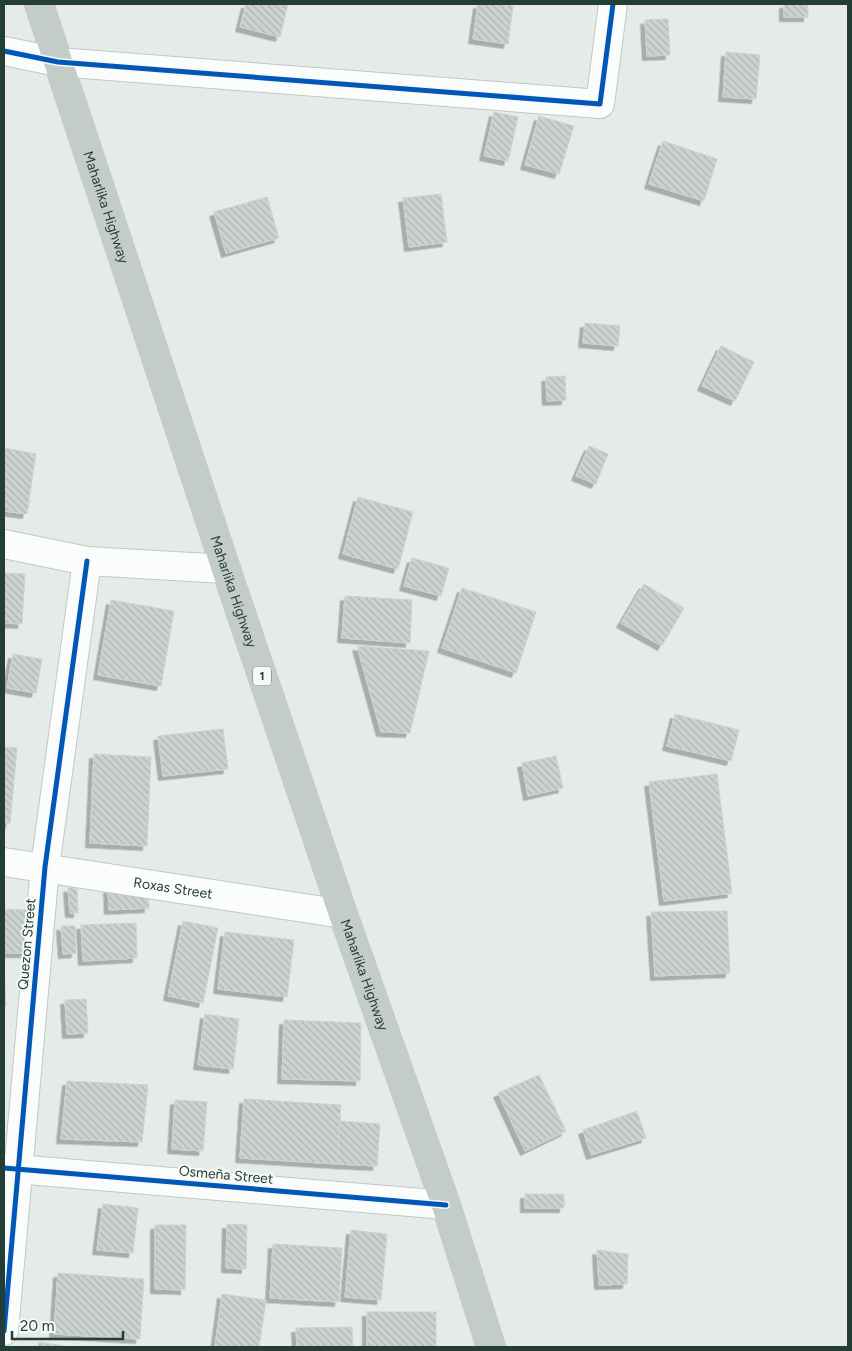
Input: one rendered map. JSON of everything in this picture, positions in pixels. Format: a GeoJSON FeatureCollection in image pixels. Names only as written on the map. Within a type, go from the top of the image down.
{"type":"FeatureCollection","features":[{"type":"Feature","properties":{"kind":"highway","name":"Maharlika Highway"},"geometry":{"type":"LineString","coordinates":[[38,4],[226,569],[343,914],[446,1205],[492,1347]]}},
{"type":"Feature","properties":{"kind":"street"},"geometry":{"type":"LineString","coordinates":[[4,52],[58,62],[600,104],[613,4]]}},
{"type":"Feature","properties":{"kind":"street"},"geometry":{"type":"LineString","coordinates":[[4,544],[87,561],[226,569]]}},
{"type":"Feature","properties":{"kind":"street","name":"Quezon Street"},"geometry":{"type":"LineString","coordinates":[[4,1331],[11,1168],[45,867],[87,561]]}},
{"type":"Feature","properties":{"kind":"street","name":"Roxas Street"},"geometry":{"type":"LineString","coordinates":[[4,862],[343,914]]}},
{"type":"Feature","properties":{"kind":"street","name":"Osmeña Street"},"geometry":{"type":"LineString","coordinates":[[11,1168],[446,1205]]}},
{"type":"Feature","properties":{"kind":"building"},"geometry":{"type":"Polygon","coordinates":[[[246,4],[288,4],[280,37],[240,27],[246,4]]]}},
{"type":"Feature","properties":{"kind":"building"},"geometry":{"type":"Polygon","coordinates":[[[478,4],[513,6],[508,44],[473,39],[478,4]]]}},
{"type":"Feature","properties":{"kind":"building"},"geometry":{"type":"Polygon","coordinates":[[[784,4],[808,4],[808,17],[784,17],[784,4]]]}},
{"type":"Feature","properties":{"kind":"building"},"geometry":{"type":"Polygon","coordinates":[[[668,19],[670,55],[647,56],[645,20],[668,19]]]}},
{"type":"Feature","properties":{"kind":"building"},"geometry":{"type":"Polygon","coordinates":[[[726,52],[760,55],[756,99],[723,97],[726,52]]]}},
{"type":"Feature","properties":{"kind":"building"},"geometry":{"type":"Polygon","coordinates":[[[494,112],[518,117],[508,161],[484,156],[494,112]]]}},
{"type":"Feature","properties":{"kind":"building"},"geometry":{"type":"Polygon","coordinates":[[[539,116],[574,126],[559,174],[525,165],[539,116]]]}},
{"type":"Feature","properties":{"kind":"building"},"geometry":{"type":"Polygon","coordinates":[[[663,141],[717,159],[704,201],[649,184],[663,141]]]}},
{"type":"Feature","properties":{"kind":"building"},"geometry":{"type":"Polygon","coordinates":[[[441,194],[447,242],[409,247],[403,198],[441,194]]]}},
{"type":"Feature","properties":{"kind":"building"},"geometry":{"type":"Polygon","coordinates":[[[267,197],[279,238],[226,253],[214,212],[267,197]]]}},
{"type":"Feature","properties":{"kind":"building"},"geometry":{"type":"Polygon","coordinates":[[[585,323],[620,326],[618,346],[583,343],[585,323]]]}},
{"type":"Feature","properties":{"kind":"building"},"geometry":{"type":"Polygon","coordinates":[[[721,346],[754,362],[735,401],[702,386],[721,346]]]}},
{"type":"Feature","properties":{"kind":"building"},"geometry":{"type":"Polygon","coordinates":[[[565,376],[566,400],[547,401],[546,377],[565,376]]]}},
{"type":"Feature","properties":{"kind":"building"},"geometry":{"type":"Polygon","coordinates":[[[589,446],[608,454],[596,484],[576,476],[589,446]]]}},
{"type":"Feature","properties":{"kind":"building"},"geometry":{"type":"Polygon","coordinates":[[[4,448],[36,454],[27,514],[4,511],[4,448]]]}},
{"type":"Feature","properties":{"kind":"building"},"geometry":{"type":"Polygon","coordinates":[[[358,497],[413,512],[398,569],[343,554],[358,497]]]}},
{"type":"Feature","properties":{"kind":"building"},"geometry":{"type":"Polygon","coordinates":[[[412,558],[449,568],[441,596],[404,586],[412,558]]]}},
{"type":"Feature","properties":{"kind":"building"},"geometry":{"type":"Polygon","coordinates":[[[4,573],[25,574],[22,624],[4,623],[4,573]]]}},
{"type":"Feature","properties":{"kind":"building"},"geometry":{"type":"Polygon","coordinates":[[[644,584],[684,608],[662,646],[621,623],[644,584]]]}},
{"type":"Feature","properties":{"kind":"building"},"geometry":{"type":"Polygon","coordinates":[[[462,588],[536,612],[516,673],[442,648],[462,588]]]}},
{"type":"Feature","properties":{"kind":"building"},"geometry":{"type":"Polygon","coordinates":[[[345,596],[412,600],[410,643],[342,638],[345,596]]]}},
{"type":"Feature","properties":{"kind":"building"},"geometry":{"type":"Polygon","coordinates":[[[111,600],[174,611],[161,686],[98,675],[111,600]]]}},
{"type":"Feature","properties":{"kind":"building"},"geometry":{"type":"Polygon","coordinates":[[[357,646],[429,651],[410,733],[381,732],[357,646]]]}},
{"type":"Feature","properties":{"kind":"building"},"geometry":{"type":"Polygon","coordinates":[[[13,654],[42,659],[36,693],[7,688],[13,654]]]}},
{"type":"Feature","properties":{"kind":"building"},"geometry":{"type":"Polygon","coordinates":[[[675,714],[739,730],[731,761],[667,746],[675,714]]]}},
{"type":"Feature","properties":{"kind":"building"},"geometry":{"type":"Polygon","coordinates":[[[223,729],[228,769],[163,776],[158,736],[223,729]]]}},
{"type":"Feature","properties":{"kind":"building"},"geometry":{"type":"Polygon","coordinates":[[[4,747],[17,748],[10,824],[4,823],[4,747]]]}},
{"type":"Feature","properties":{"kind":"building"},"geometry":{"type":"Polygon","coordinates":[[[94,754],[151,757],[147,846],[90,843],[94,754]]]}},
{"type":"Feature","properties":{"kind":"building"},"geometry":{"type":"Polygon","coordinates":[[[556,756],[563,788],[528,796],[522,763],[556,756]]]}},
{"type":"Feature","properties":{"kind":"building"},"geometry":{"type":"Polygon","coordinates":[[[717,774],[732,893],[664,901],[649,782],[717,774]]]}},
{"type":"Feature","properties":{"kind":"building"},"geometry":{"type":"Polygon","coordinates":[[[77,887],[78,913],[70,913],[68,888],[77,887]]]}},
{"type":"Feature","properties":{"kind":"building"},"geometry":{"type":"Polygon","coordinates":[[[148,887],[149,908],[109,910],[108,889],[148,887]]]}},
{"type":"Feature","properties":{"kind":"building"},"geometry":{"type":"Polygon","coordinates":[[[4,909],[27,910],[26,953],[4,953],[4,909]]]}},
{"type":"Feature","properties":{"kind":"building"},"geometry":{"type":"Polygon","coordinates":[[[727,911],[730,973],[655,976],[651,912],[727,911]]]}},
{"type":"Feature","properties":{"kind":"building"},"geometry":{"type":"Polygon","coordinates":[[[183,921],[218,928],[203,1003],[168,996],[183,921]]]}},
{"type":"Feature","properties":{"kind":"building"},"geometry":{"type":"Polygon","coordinates":[[[136,923],[137,958],[83,961],[81,925],[136,923]]]}},
{"type":"Feature","properties":{"kind":"building"},"geometry":{"type":"Polygon","coordinates":[[[61,926],[75,926],[76,953],[63,954],[61,926]]]}},
{"type":"Feature","properties":{"kind":"building"},"geometry":{"type":"Polygon","coordinates":[[[225,932],[294,940],[287,997],[218,989],[225,932]]]}},
{"type":"Feature","properties":{"kind":"building"},"geometry":{"type":"Polygon","coordinates":[[[4,966],[6,1006],[4,1006],[4,966]]]}},
{"type":"Feature","properties":{"kind":"building"},"geometry":{"type":"Polygon","coordinates":[[[86,999],[88,1033],[67,1034],[65,1000],[86,999]]]}},
{"type":"Feature","properties":{"kind":"building"},"geometry":{"type":"Polygon","coordinates":[[[205,1014],[239,1019],[233,1069],[198,1065],[205,1014]]]}},
{"type":"Feature","properties":{"kind":"building"},"geometry":{"type":"Polygon","coordinates":[[[284,1020],[361,1023],[360,1081],[282,1079],[284,1020]]]}},
{"type":"Feature","properties":{"kind":"building"},"geometry":{"type":"Polygon","coordinates":[[[539,1075],[566,1131],[525,1151],[498,1093],[539,1075]]]}},
{"type":"Feature","properties":{"kind":"building"},"geometry":{"type":"Polygon","coordinates":[[[67,1081],[148,1085],[142,1142],[61,1139],[67,1081]]]}},
{"type":"Feature","properties":{"kind":"building"},"geometry":{"type":"Polygon","coordinates":[[[244,1099],[341,1105],[337,1164],[240,1158],[244,1099]]]}},
{"type":"Feature","properties":{"kind":"building"},"geometry":{"type":"Polygon","coordinates":[[[175,1100],[207,1102],[203,1151],[172,1149],[175,1100]]]}},
{"type":"Feature","properties":{"kind":"building"},"geometry":{"type":"Polygon","coordinates":[[[637,1111],[646,1138],[591,1155],[583,1130],[637,1111]]]}},
{"type":"Feature","properties":{"kind":"building"},"geometry":{"type":"Polygon","coordinates":[[[340,1121],[380,1124],[377,1166],[337,1164],[340,1121]]]}},
{"type":"Feature","properties":{"kind":"building"},"geometry":{"type":"Polygon","coordinates":[[[525,1194],[564,1194],[564,1208],[525,1208],[525,1194]]]}},
{"type":"Feature","properties":{"kind":"building"},"geometry":{"type":"Polygon","coordinates":[[[103,1204],[138,1208],[133,1253],[97,1250],[103,1204]]]}},
{"type":"Feature","properties":{"kind":"building"},"geometry":{"type":"Polygon","coordinates":[[[227,1224],[247,1225],[246,1269],[226,1268],[227,1224]]]}},
{"type":"Feature","properties":{"kind":"building"},"geometry":{"type":"Polygon","coordinates":[[[155,1225],[186,1225],[185,1290],[155,1289],[155,1225]]]}},
{"type":"Feature","properties":{"kind":"building"},"geometry":{"type":"Polygon","coordinates":[[[351,1230],[387,1234],[381,1300],[345,1297],[351,1230]]]}},
{"type":"Feature","properties":{"kind":"building"},"geometry":{"type":"Polygon","coordinates":[[[273,1244],[342,1248],[339,1302],[270,1298],[273,1244]]]}},
{"type":"Feature","properties":{"kind":"building"},"geometry":{"type":"Polygon","coordinates":[[[597,1250],[628,1254],[627,1284],[599,1285],[597,1250]]]}},
{"type":"Feature","properties":{"kind":"building"},"geometry":{"type":"Polygon","coordinates":[[[58,1273],[144,1279],[140,1339],[54,1334],[58,1273]]]}},
{"type":"Feature","properties":{"kind":"building"},"geometry":{"type":"Polygon","coordinates":[[[222,1294],[266,1300],[259,1347],[215,1347],[222,1294]]]}},
{"type":"Feature","properties":{"kind":"building"},"geometry":{"type":"Polygon","coordinates":[[[367,1312],[436,1312],[436,1347],[367,1347],[367,1312]]]}},
{"type":"Feature","properties":{"kind":"building"},"geometry":{"type":"Polygon","coordinates":[[[352,1327],[353,1347],[297,1347],[296,1328],[352,1327]]]}},
{"type":"Feature","properties":{"kind":"building"},"geometry":{"type":"Polygon","coordinates":[[[39,1342],[70,1347],[38,1347],[39,1342]]]}},
{"type":"Feature","properties":{"kind":"cycle path"},"geometry":{"type":"LineString","coordinates":[[4,51],[58,62],[600,104],[613,4]]}},
{"type":"Feature","properties":{"kind":"cycle path"},"geometry":{"type":"LineString","coordinates":[[4,1331],[45,867],[87,561]]}},
{"type":"Feature","properties":{"kind":"cycle path"},"geometry":{"type":"LineString","coordinates":[[4,1168],[446,1205]]}}]}
